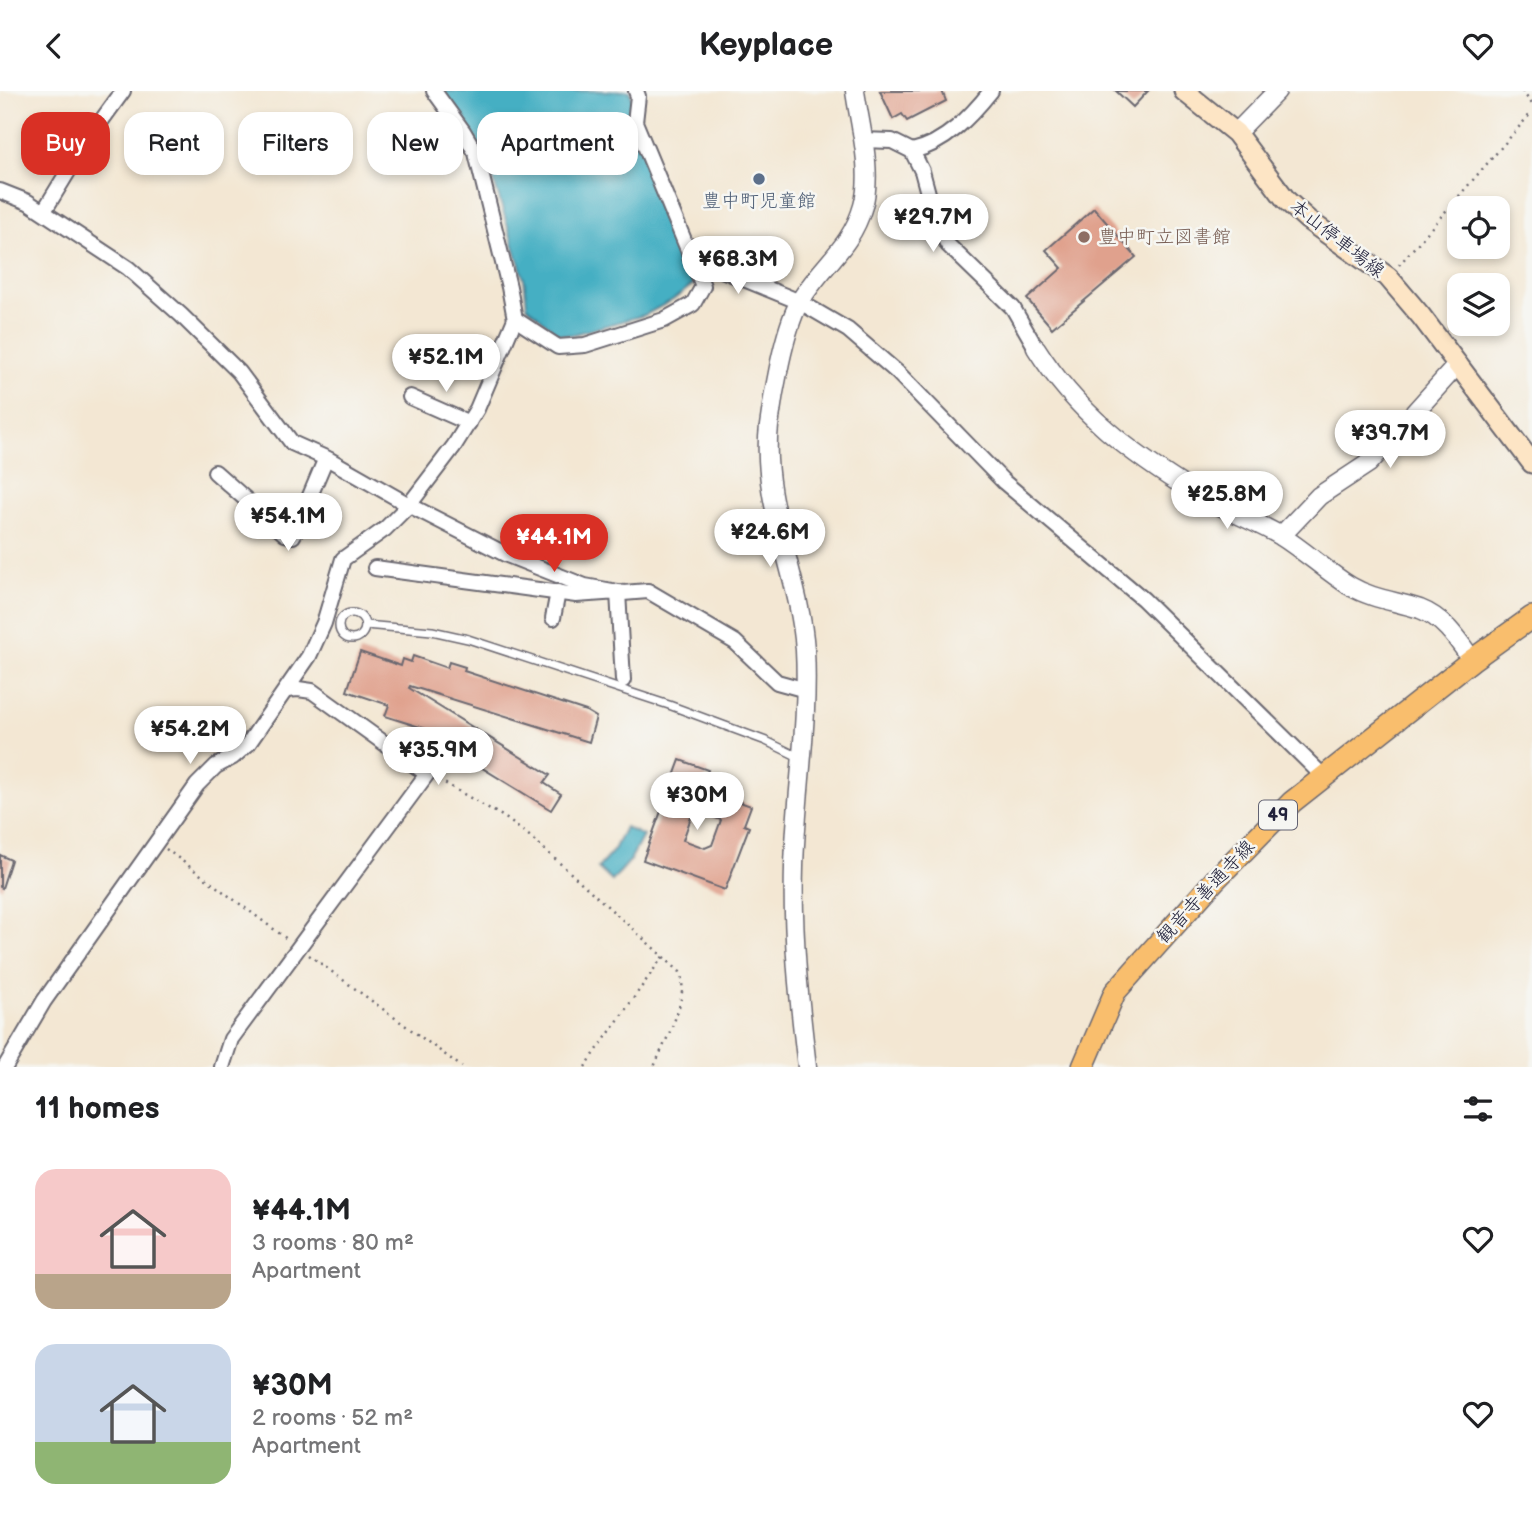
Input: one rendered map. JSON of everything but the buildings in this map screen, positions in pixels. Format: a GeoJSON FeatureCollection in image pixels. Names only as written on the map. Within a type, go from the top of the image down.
{"type":"FeatureCollection","features":[{"type":"Feature","properties":{"kind":"main road","name":"本山停車場線"},"geometry":{"type":"LineString","coordinates":[[1184,91],[1236,133],[1286,200],[1308,220],[1388,277],[1421,316],[1532,463]]}},
{"type":"Feature","properties":{"kind":"main road","name":"観音寺善通寺線"},"geometry":{"type":"LineString","coordinates":[[1083,1067],[1115,992],[1215,880],[1292,802],[1472,660],[1532,617]]}},
{"type":"Feature","properties":{"kind":"street"},"geometry":{"type":"LineString","coordinates":[[44,211],[86,142],[123,91]]}},
{"type":"Feature","properties":{"kind":"street"},"geometry":{"type":"LineString","coordinates":[[5,1067],[44,1001],[197,785],[216,766],[233,757],[248,744],[287,690],[309,656],[324,623],[343,559],[385,529],[409,505],[454,446],[477,409],[514,319],[509,287],[476,153],[434,91]]}},
{"type":"Feature","properties":{"kind":"street"},"geometry":{"type":"LineString","coordinates":[[514,319],[558,347],[585,345],[664,320],[693,304],[704,286],[635,122],[638,96],[636,91]]}},
{"type":"Feature","properties":{"kind":"street"},"geometry":{"type":"LineString","coordinates":[[807,1067],[793,933],[794,864],[806,691],[805,647],[773,497],[768,458],[769,427],[785,346],[800,302],[847,243],[864,204],[867,180],[855,91]]}},
{"type":"Feature","properties":{"kind":"street"},"geometry":{"type":"LineString","coordinates":[[912,151],[927,148],[945,136],[976,110],[991,91]]}},
{"type":"Feature","properties":{"kind":"street"},"geometry":{"type":"LineString","coordinates":[[1236,133],[1278,91]]}},
{"type":"Feature","properties":{"kind":"street"},"geometry":{"type":"LineString","coordinates":[[862,139],[892,141],[912,151],[922,171],[936,223],[948,245],[1013,308],[1054,377],[1084,411],[1111,434],[1196,493],[1281,536],[1350,586],[1372,597],[1422,610],[1440,620],[1472,660]]}},
{"type":"Feature","properties":{"kind":"street"},"geometry":{"type":"LineString","coordinates":[[0,191],[44,211],[128,268],[239,372],[292,443],[326,458],[409,505],[507,555],[585,586],[618,592]]}},
{"type":"Feature","properties":{"kind":"street"},"geometry":{"type":"LineString","coordinates":[[690,257],[800,302],[848,330],[898,373],[1004,482],[1143,599],[1323,776]]}},
{"type":"Feature","properties":{"kind":"street"},"geometry":{"type":"LineString","coordinates":[[1281,536],[1319,496],[1369,464],[1458,364]]}},
{"type":"Feature","properties":{"kind":"street"},"geometry":{"type":"LineString","coordinates":[[410,397],[469,423]]}},
{"type":"Feature","properties":{"kind":"street"},"geometry":{"type":"LineString","coordinates":[[215,472],[285,534],[293,536],[326,458]]}},
{"type":"Feature","properties":{"kind":"street"},"geometry":{"type":"LineString","coordinates":[[375,568],[576,594],[648,591],[735,642],[777,682],[806,691]]}},
{"type":"Feature","properties":{"kind":"street"},"geometry":{"type":"LineString","coordinates":[[553,618],[558,592]]}},
{"type":"Feature","properties":{"kind":"street"},"geometry":{"type":"LineString","coordinates":[[618,592],[623,680]]}},
{"type":"Feature","properties":{"kind":"street"},"geometry":{"type":"LineString","coordinates":[[222,1067],[231,1039],[427,773],[312,691],[287,690]]}},
{"type":"Feature","properties":{"kind":"lane"},"geometry":{"type":"LineString","coordinates":[[365,625],[432,631],[468,639],[669,705],[766,741],[802,758]]}},
{"type":"Feature","properties":{"kind":"path"},"geometry":{"type":"LineString","coordinates":[[1522,91],[1532,104]]}},
{"type":"Feature","properties":{"kind":"path"},"geometry":{"type":"LineString","coordinates":[[1388,277],[1531,118],[1532,112]]}},
{"type":"Feature","properties":{"kind":"path"},"geometry":{"type":"LineString","coordinates":[[427,773],[504,817],[533,838],[680,972],[684,983],[681,1001],[654,1067]]}},
{"type":"Feature","properties":{"kind":"path"},"geometry":{"type":"LineString","coordinates":[[585,1067],[664,955]]}},
{"type":"Feature","properties":{"kind":"water"},"geometry":{"type":"Polygon","coordinates":[[[441,91],[630,91],[632,98],[631,112],[477,112],[477,141],[463,118],[463,112],[459,112],[441,91]]]}},
{"type":"Feature","properties":{"kind":"water"},"geometry":{"type":"Polygon","coordinates":[[[638,136],[695,283],[673,300],[645,315],[571,335],[558,334],[527,306],[524,279],[492,175],[638,175],[638,136]]]}},
{"type":"Feature","properties":{"kind":"water"},"geometry":{"type":"Polygon","coordinates":[[[625,827],[643,836],[629,862],[612,881],[598,868],[614,850],[625,827]]]}},
{"type":"Feature","properties":{"kind":"place","name":"豊中町児童館"},"geometry":{"type":"Point","coordinates":[759,179]}},
{"type":"Feature","properties":{"kind":"place","name":"豊中町立図書館"},"geometry":{"type":"Point","coordinates":[1084,237]}}]}
